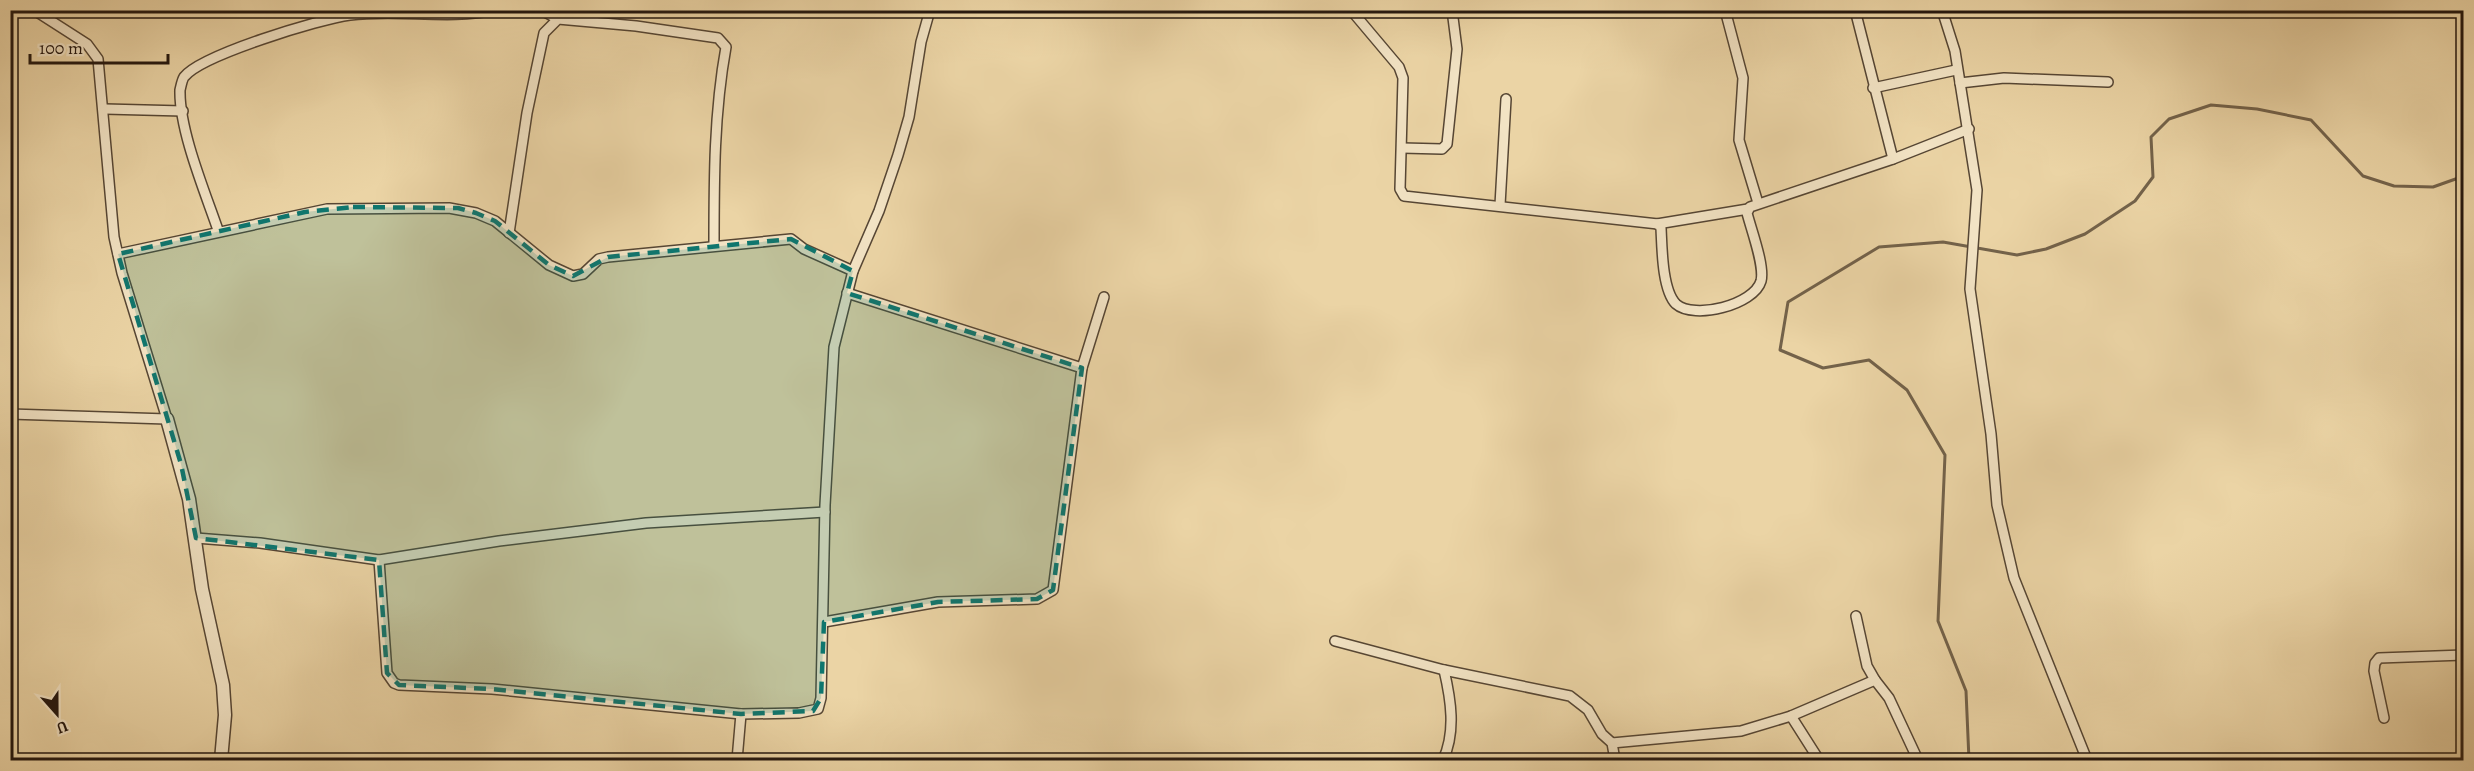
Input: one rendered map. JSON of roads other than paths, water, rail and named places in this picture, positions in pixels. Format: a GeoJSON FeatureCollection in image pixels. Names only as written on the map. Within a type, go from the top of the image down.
{"type":"FeatureCollection","features":[{"type":"Feature","properties":{"kind":"street"},"geometry":{"type":"LineString","coordinates":[[34,10],[87,44],[94,51],[100,71],[105,109],[112,214],[118,254],[168,419],[189,499],[202,589],[226,700],[221,760]]}},
{"type":"Feature","properties":{"kind":"street"},"geometry":{"type":"LineString","coordinates":[[218,230],[192,150],[183,111],[180,90],[186,75],[218,56],[310,24],[351,15],[473,15],[496,10]]}},
{"type":"Feature","properties":{"kind":"street"},"geometry":{"type":"LineString","coordinates":[[541,10],[558,19],[636,26],[718,38],[723,42],[726,47],[718,98],[714,162],[714,246]]}},
{"type":"Feature","properties":{"kind":"street"},"geometry":{"type":"LineString","coordinates":[[379,560],[386,666],[394,683],[492,689],[741,714],[799,713],[818,709],[821,698],[825,512],[834,347],[853,271],[879,212],[909,117],[921,42],[930,10]]}},
{"type":"Feature","properties":{"kind":"street"},"geometry":{"type":"LineString","coordinates":[[1352,10],[1399,67],[1403,78],[1400,189],[1404,196],[1657,224],[1748,209],[1758,203],[1893,159],[1969,129]]}},
{"type":"Feature","properties":{"kind":"street"},"geometry":{"type":"LineString","coordinates":[[1402,148],[1442,149],[1447,144],[1457,49],[1452,10]]}},
{"type":"Feature","properties":{"kind":"street"},"geometry":{"type":"LineString","coordinates":[[1725,10],[1743,78],[1739,140],[1758,203]]}},
{"type":"Feature","properties":{"kind":"street"},"geometry":{"type":"LineString","coordinates":[[1855,10],[1893,159]]}},
{"type":"Feature","properties":{"kind":"street"},"geometry":{"type":"LineString","coordinates":[[1942,10],[1954,51],[1969,129],[1977,190],[1970,289],[1991,434],[1997,505],[2004,540],[2024,606],[2087,760]]}},
{"type":"Feature","properties":{"kind":"street"},"geometry":{"type":"LineString","coordinates":[[509,233],[527,113],[544,33],[558,19]]}},
{"type":"Feature","properties":{"kind":"street"},"geometry":{"type":"LineString","coordinates":[[1873,87],[1956,70]]}},
{"type":"Feature","properties":{"kind":"street"},"geometry":{"type":"LineString","coordinates":[[1960,82],[2004,78],[2108,82]]}},
{"type":"Feature","properties":{"kind":"street"},"geometry":{"type":"LineString","coordinates":[[1500,205],[1506,99]]}},
{"type":"Feature","properties":{"kind":"street"},"geometry":{"type":"LineString","coordinates":[[105,109],[183,111]]}},
{"type":"Feature","properties":{"kind":"street"},"geometry":{"type":"LineString","coordinates":[[118,254],[218,230],[327,209],[449,208],[476,213],[495,221],[549,265],[573,276],[583,274],[599,259],[608,257],[791,239],[804,249],[853,271]]}},
{"type":"Feature","properties":{"kind":"street"},"geometry":{"type":"LineString","coordinates":[[1657,224],[1661,228],[1668,288],[1675,303],[1689,312],[1718,309],[1734,304],[1755,291],[1761,282],[1762,272],[1748,209]]}},
{"type":"Feature","properties":{"kind":"street"},"geometry":{"type":"LineString","coordinates":[[847,293],[1082,368]]}},
{"type":"Feature","properties":{"kind":"street"},"geometry":{"type":"LineString","coordinates":[[824,622],[938,602],[1037,599],[1053,591],[1082,368],[1104,297]]}},
{"type":"Feature","properties":{"kind":"street"},"geometry":{"type":"LineString","coordinates":[[10,414],[168,419]]}},
{"type":"Feature","properties":{"kind":"street"},"geometry":{"type":"LineString","coordinates":[[196,538],[260,543],[379,560],[499,541],[646,524],[825,512]]}},
{"type":"Feature","properties":{"kind":"street"},"geometry":{"type":"LineString","coordinates":[[1856,616],[1867,666],[1889,698],[1918,760]]}},
{"type":"Feature","properties":{"kind":"street"},"geometry":{"type":"LineString","coordinates":[[1335,641],[1444,670],[1570,696],[1588,710],[1602,735],[1612,744],[1616,760]]}},
{"type":"Feature","properties":{"kind":"street"},"geometry":{"type":"LineString","coordinates":[[2384,718],[2374,671],[2375,663],[2379,658],[2463,655]]}},
{"type":"Feature","properties":{"kind":"street"},"geometry":{"type":"LineString","coordinates":[[1443,760],[1451,710],[1444,670]]}},
{"type":"Feature","properties":{"kind":"street"},"geometry":{"type":"LineString","coordinates":[[1612,744],[1741,731],[1791,716],[1875,680]]}},
{"type":"Feature","properties":{"kind":"street"},"geometry":{"type":"LineString","coordinates":[[737,760],[741,714]]}},
{"type":"Feature","properties":{"kind":"street"},"geometry":{"type":"LineString","coordinates":[[1791,716],[1819,760]]}},
{"type":"Feature","properties":{"kind":"waterway"},"geometry":{"type":"LineString","coordinates":[[1969,760],[1966,691],[1938,621],[1945,455],[1907,390],[1869,360],[1823,368],[1780,350],[1788,302],[1879,247],[1943,242],[2017,255],[2046,249],[2085,234],[2135,201],[2153,177],[2151,137],[2169,119],[2211,105],[2257,109],[2311,120],[2363,176],[2394,186],[2433,187],[2464,176]]}}]}
